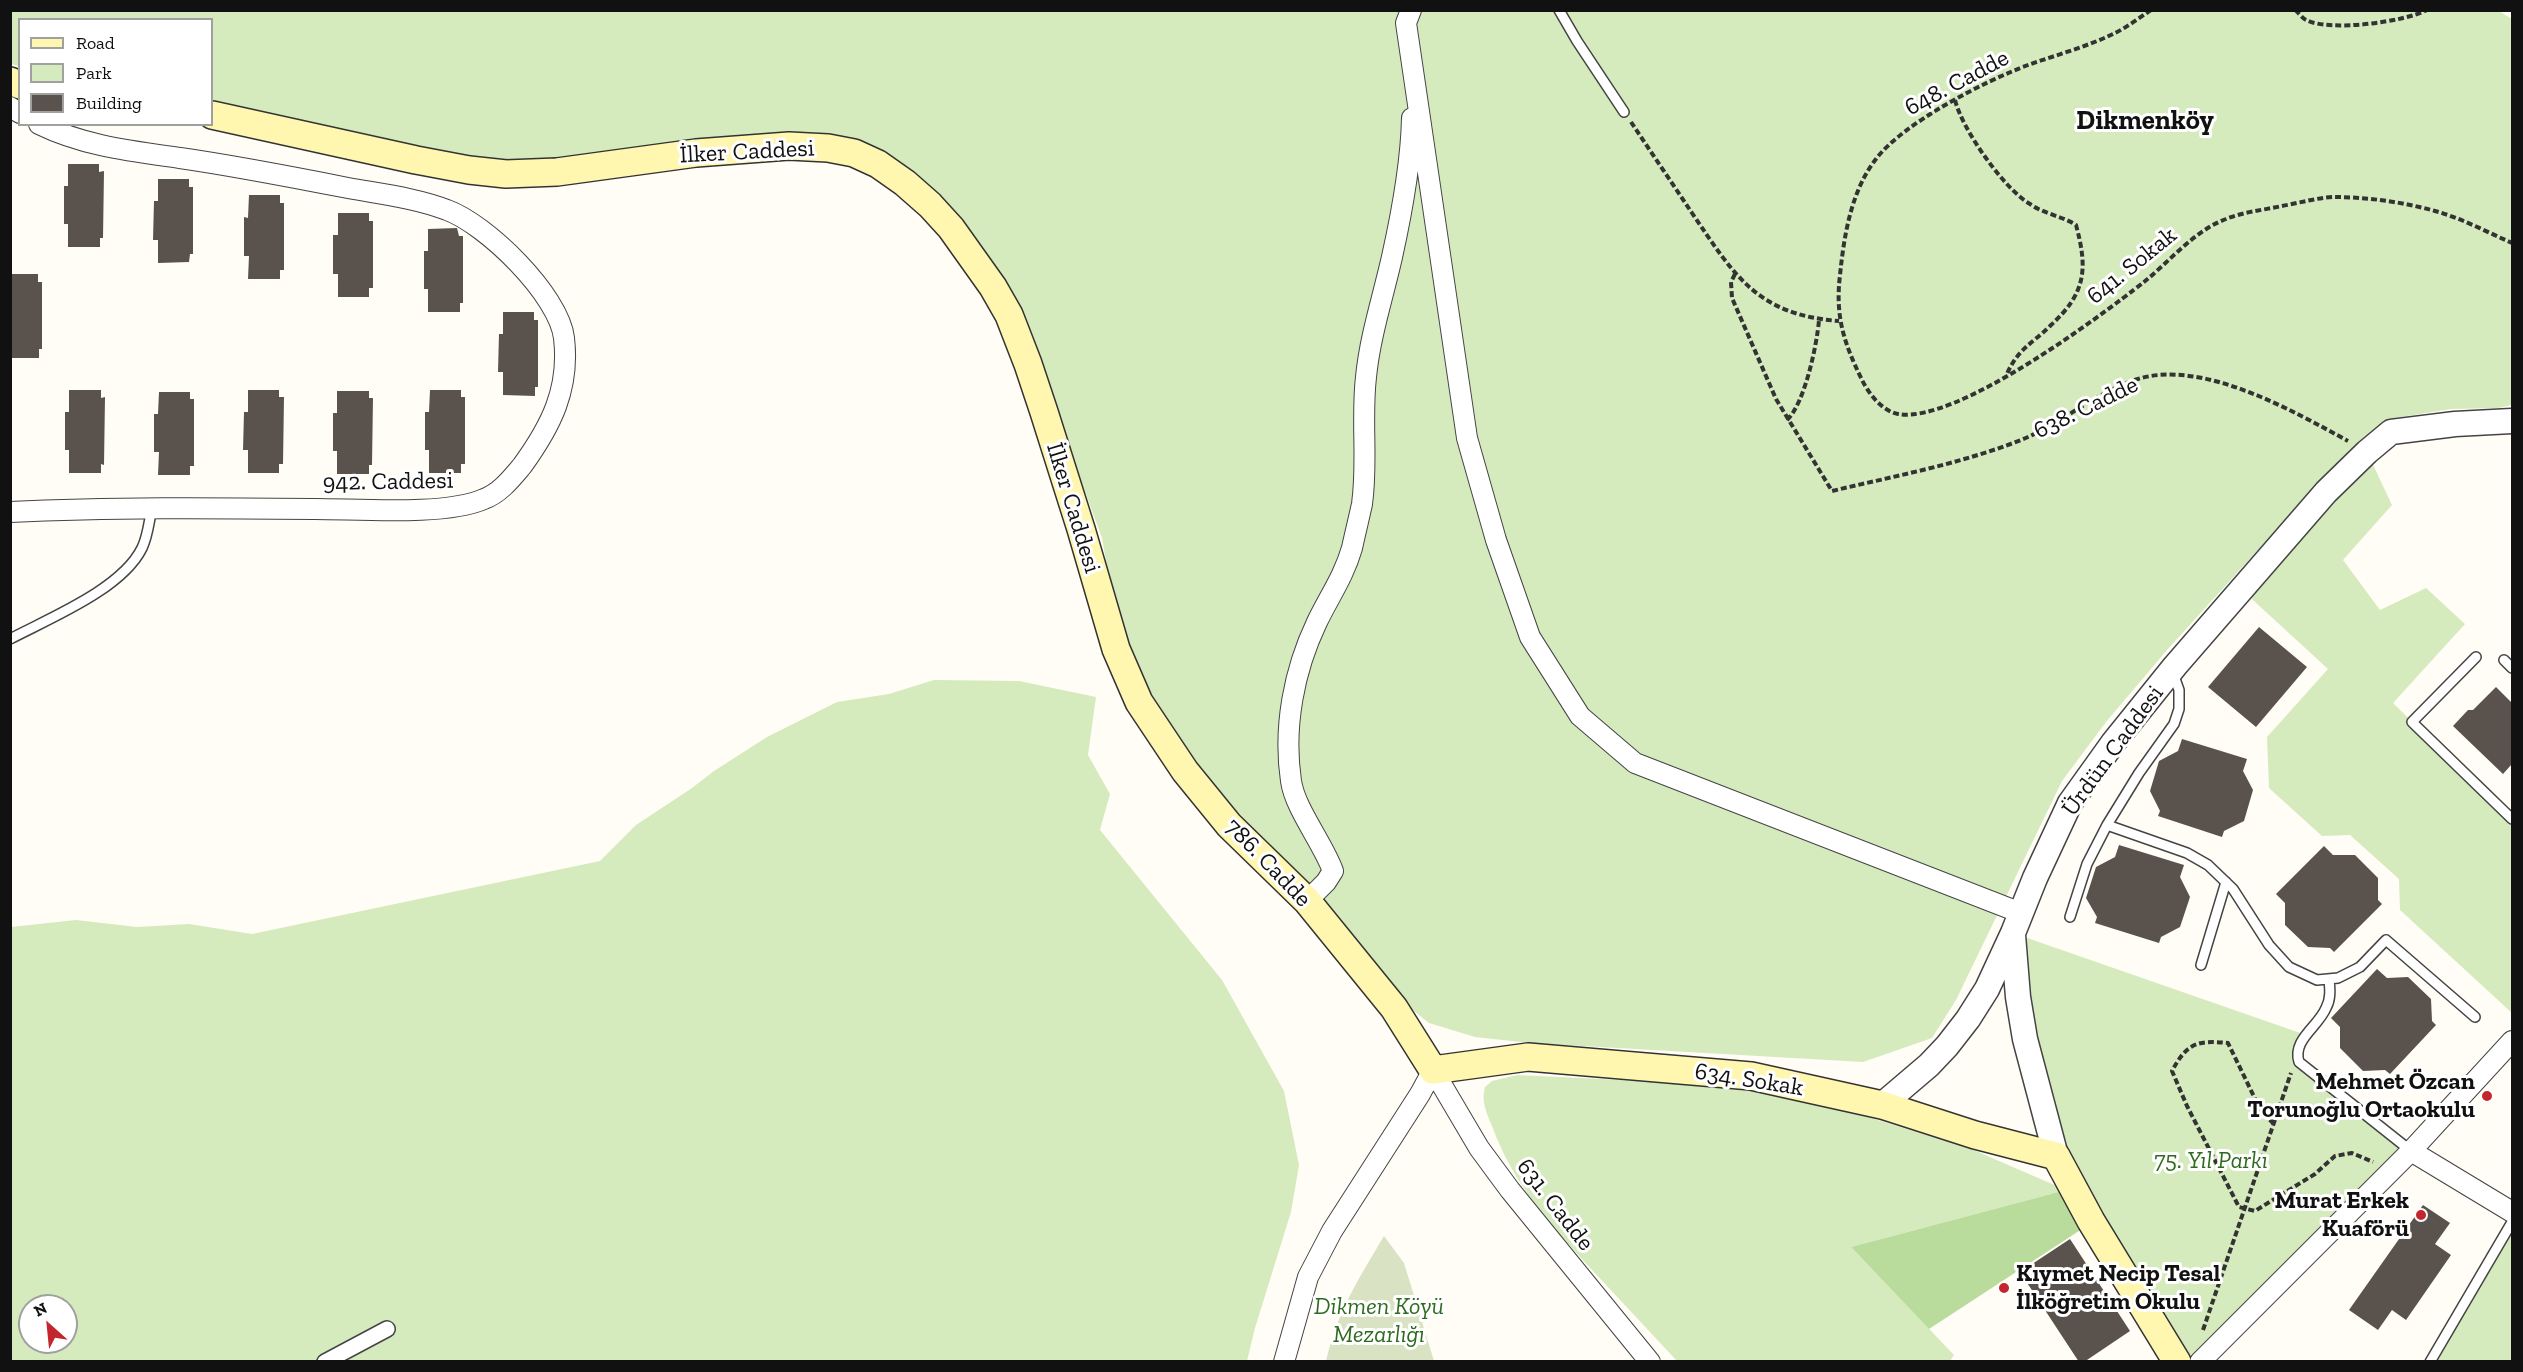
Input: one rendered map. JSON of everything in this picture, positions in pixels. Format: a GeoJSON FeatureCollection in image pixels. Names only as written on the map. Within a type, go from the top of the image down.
{"type":"FeatureCollection","features":[{"type":"Feature","properties":{"kind":"main road","name":"İlker Caddesi"},"geometry":{"type":"LineString","coordinates":[[213,115],[416,160],[506,174],[557,171],[696,153],[789,146],[828,148],[854,153],[878,164],[930,205],[951,228],[993,287],[1009,315],[1038,393],[1116,649]]}},
{"type":"Feature","properties":{"kind":"main road","name":"786. Cadde"},"geometry":{"type":"LineString","coordinates":[[1116,649],[1139,702],[1185,771],[1229,825],[1307,901],[1394,1008],[1433,1070]]}},
{"type":"Feature","properties":{"kind":"main road","name":"634. Sokak"},"geometry":{"type":"LineString","coordinates":[[1433,1070],[1528,1056],[1751,1076],[1882,1105],[1975,1135],[2056,1156]]}},
{"type":"Feature","properties":{"kind":"main road","name":"Ürdün Caddesi"},"geometry":{"type":"LineString","coordinates":[[2056,1156],[2091,1221],[2177,1362]]}},
{"type":"Feature","properties":{"kind":"street"},"geometry":{"type":"LineString","coordinates":[[1307,901],[1326,882],[1333,871],[1328,856],[1291,783],[1289,756],[1294,690],[1302,658],[1318,620],[1340,582],[1351,550],[1362,503],[1365,378],[1373,327],[1397,228],[1412,120],[1407,15]]}},
{"type":"Feature","properties":{"kind":"street"},"geometry":{"type":"LineString","coordinates":[[1407,15],[1467,438],[1496,540],[1530,637],[1580,716],[1635,763],[2017,923],[1987,988],[1961,1028],[1929,1065],[1882,1105]]}},
{"type":"Feature","properties":{"kind":"street","name":"942. Caddesi"},"geometry":{"type":"LineString","coordinates":[[10,512],[152,508],[459,507],[487,499],[508,483],[548,429],[560,394],[565,362],[563,333],[536,281],[466,220],[448,210],[397,197],[272,174],[87,144],[44,126]]}},
{"type":"Feature","properties":{"kind":"street","name":"Ürdün Caddesi"},"geometry":{"type":"LineString","coordinates":[[2056,1156],[2025,1039],[2018,997],[2017,923],[2070,803],[2113,743],[2172,670],[2326,492],[2367,452],[2391,432],[2455,424],[2512,421]]}},
{"type":"Feature","properties":{"kind":"street"},"geometry":{"type":"LineString","coordinates":[[2200,1362],[2393,1170],[2512,1041]]}},
{"type":"Feature","properties":{"kind":"street"},"geometry":{"type":"LineString","coordinates":[[1284,1362],[1308,1277],[1332,1231],[1406,1117],[1433,1070]]}},
{"type":"Feature","properties":{"kind":"street","name":"631. Cadde"},"geometry":{"type":"LineString","coordinates":[[1433,1070],[1479,1148],[1497,1173],[1552,1244],[1650,1362]]}},
{"type":"Feature","properties":{"kind":"street"},"geometry":{"type":"LineString","coordinates":[[2411,1151],[2512,1212]]}},
{"type":"Feature","properties":{"kind":"street"},"geometry":{"type":"LineString","coordinates":[[325,1362],[387,1329]]}},
{"type":"Feature","properties":{"kind":"lane"},"geometry":{"type":"LineString","coordinates":[[1559,10],[1624,112]]}},
{"type":"Feature","properties":{"kind":"lane"},"geometry":{"type":"LineString","coordinates":[[10,639],[118,579],[133,563],[142,548],[152,508]]}},
{"type":"Feature","properties":{"kind":"lane"},"geometry":{"type":"LineString","coordinates":[[2476,657],[2412,722],[2512,819]]}},
{"type":"Feature","properties":{"kind":"lane"},"geometry":{"type":"LineString","coordinates":[[2504,660],[2512,668]]}},
{"type":"Feature","properties":{"kind":"lane"},"geometry":{"type":"LineString","coordinates":[[2070,917],[2087,864],[2107,825],[2139,773],[2175,723],[2179,709],[2179,690],[2172,670]]}},
{"type":"Feature","properties":{"kind":"lane"},"geometry":{"type":"LineString","coordinates":[[2107,825],[2187,853],[2208,865],[2233,889],[2270,945],[2289,967],[2317,980],[2338,978],[2360,967],[2386,940],[2475,1017]]}},
{"type":"Feature","properties":{"kind":"lane"},"geometry":{"type":"LineString","coordinates":[[2201,965],[2226,882]]}},
{"type":"Feature","properties":{"kind":"lane"},"geometry":{"type":"LineString","coordinates":[[2329,979],[2330,994],[2326,1008],[2301,1041],[2296,1053],[2299,1062],[2411,1151]]}},
{"type":"Feature","properties":{"kind":"lane"},"geometry":{"type":"LineString","coordinates":[[2430,1362],[2512,1222]]}},
{"type":"Feature","properties":{"kind":"path","name":"648. Cadde"},"geometry":{"type":"LineString","coordinates":[[1839,321],[1839,284],[1843,245],[1856,197],[1876,159],[1910,126],[1955,100],[2024,67],[2116,33],[2151,10]]}},
{"type":"Feature","properties":{"kind":"path"},"geometry":{"type":"LineString","coordinates":[[2295,10],[2307,20],[2326,25],[2391,22],[2427,10]]}},
{"type":"Feature","properties":{"kind":"path"},"geometry":{"type":"LineString","coordinates":[[1955,100],[1963,122],[2005,182],[2027,203],[2047,214],[2076,225],[2082,249],[2082,277],[2076,298],[2051,326],[2014,358],[2006,376]]}},
{"type":"Feature","properties":{"kind":"path"},"geometry":{"type":"LineString","coordinates":[[1624,112],[1735,274],[1764,299],[1780,309],[1819,320],[1839,321]]}},
{"type":"Feature","properties":{"kind":"path","name":"641. Sokak"},"geometry":{"type":"LineString","coordinates":[[1839,321],[1866,390],[1882,407],[1897,414],[1920,414],[1953,403],[2006,376],[2081,330],[2148,279],[2207,229],[2224,219],[2330,197],[2379,200],[2437,211],[2512,243]]}},
{"type":"Feature","properties":{"kind":"path"},"geometry":{"type":"LineString","coordinates":[[1735,274],[1731,282],[1732,298],[1787,420],[1794,414],[1799,402],[1817,341],[1819,320]]}},
{"type":"Feature","properties":{"kind":"path","name":"638. Cadde"},"geometry":{"type":"LineString","coordinates":[[1787,420],[1832,492],[1983,454],[2024,439],[2084,405],[2138,379],[2169,374],[2215,381],[2275,402],[2367,452]]}},
{"type":"Feature","properties":{"kind":"path"},"geometry":{"type":"LineString","coordinates":[[2274,1124],[2261,1111],[2228,1043],[2193,1044],[2181,1055],[2172,1071],[2239,1207],[2255,1210],[2263,1206],[2315,1174],[2335,1156],[2343,1154],[2352,1153],[2393,1170]]}},
{"type":"Feature","properties":{"kind":"path"},"geometry":{"type":"LineString","coordinates":[[2199,1340],[2246,1209],[2290,1075],[2299,1062]]}},
{"type":"Feature","properties":{"kind":"green space"},"geometry":{"type":"Polygon","coordinates":[[[10,11],[2499,11],[2512,19],[2512,405],[2498,408],[2451,409],[2388,419],[2325,476],[2167,650],[2106,722],[2062,781],[1956,1000],[1932,1038],[1863,1062],[1530,1043],[1475,1037],[1429,1023],[1395,996],[1311,885],[1233,810],[1189,755],[1143,687],[1114,607],[1102,538],[1065,437],[1013,310],[864,155],[506,166],[213,109],[213,18],[18,18],[18,66],[11,64],[10,11]]]}},
{"type":"Feature","properties":{"kind":"green space"},"geometry":{"type":"Polygon","coordinates":[[[2367,452],[2392,505],[2343,560],[2380,610],[2426,588],[2465,624],[2393,703],[2512,819],[2512,1013],[2400,910],[2399,879],[2350,835],[2322,836],[2269,788],[2267,737],[2328,669],[2242,590],[2367,452]]]}},
{"type":"Feature","properties":{"kind":"green space"},"geometry":{"type":"Polygon","coordinates":[[[934,680],[1019,681],[1096,697],[1088,755],[1110,794],[1100,830],[1222,980],[1284,1091],[1299,1165],[1291,1212],[1247,1361],[11,1362],[11,927],[76,920],[137,927],[189,924],[252,934],[600,861],[636,825],[714,771],[767,737],[837,702],[889,694],[934,680]]]}},
{"type":"Feature","properties":{"kind":"green space","name":"75. Yıl Parkı"},"geometry":{"type":"Polygon","coordinates":[[[2013,933],[2306,1035],[2299,1062],[2411,1151],[2200,1361],[2177,1361],[2056,1156],[2013,933]]]}},
{"type":"Feature","properties":{"kind":"green space"},"geometry":{"type":"Polygon","coordinates":[[[1517,1075],[1643,1081],[1748,1091],[1855,1113],[1969,1148],[2066,1190],[1851,1247],[1954,1355],[1950,1361],[1677,1361],[1562,1237],[1522,1186],[1511,1167],[1488,1116],[1484,1097],[1485,1087],[1492,1081],[1517,1075]]]}},
{"type":"Feature","properties":{"kind":"green space"},"geometry":{"type":"Polygon","coordinates":[[[2066,1190],[2085,1227],[1929,1329],[1851,1247],[2066,1190]]]}},
{"type":"Feature","properties":{"kind":"green space"},"geometry":{"type":"Polygon","coordinates":[[[2512,1222],[2512,1361],[2435,1361],[2512,1222]]]}},
{"type":"Feature","properties":{"kind":"green space","name":"Dikmen Köyü Mezarlığı"},"geometry":{"type":"Polygon","coordinates":[[[1384,1236],[1404,1263],[1434,1361],[1326,1361],[1336,1326],[1357,1281],[1384,1236]]]}},
{"type":"Feature","properties":{"kind":"building"},"geometry":{"type":"Polygon","coordinates":[[[68,164],[99,164],[99,172],[104,171],[103,238],[100,238],[100,247],[68,247],[68,224],[64,224],[64,186],[68,186],[68,164]]]}},
{"type":"Feature","properties":{"kind":"building"},"geometry":{"type":"Polygon","coordinates":[[[158,179],[189,179],[189,187],[193,187],[193,254],[190,254],[189,262],[158,263],[158,240],[153,240],[154,201],[158,201],[158,179]]]}},
{"type":"Feature","properties":{"kind":"building"},"geometry":{"type":"Polygon","coordinates":[[[249,195],[280,195],[280,203],[284,203],[284,270],[280,270],[280,279],[248,279],[249,256],[244,256],[244,217],[248,218],[249,195]]]}},
{"type":"Feature","properties":{"kind":"building"},"geometry":{"type":"Polygon","coordinates":[[[338,213],[369,213],[369,221],[373,221],[373,288],[369,288],[369,297],[338,297],[338,274],[333,274],[333,235],[338,235],[338,213]]]}},
{"type":"Feature","properties":{"kind":"building"},"geometry":{"type":"Polygon","coordinates":[[[457,228],[459,236],[463,236],[463,303],[460,303],[460,312],[428,312],[428,289],[424,289],[424,251],[428,251],[428,229],[457,228]]]}},
{"type":"Feature","properties":{"kind":"building"},"geometry":{"type":"Polygon","coordinates":[[[10,274],[38,274],[38,282],[42,282],[42,349],[39,349],[39,358],[10,358],[10,274]]]}},
{"type":"Feature","properties":{"kind":"building"},"geometry":{"type":"Polygon","coordinates":[[[503,312],[534,312],[534,320],[538,320],[538,387],[535,387],[535,396],[503,395],[503,372],[498,372],[499,334],[503,334],[503,312]]]}},
{"type":"Feature","properties":{"kind":"building"},"geometry":{"type":"Polygon","coordinates":[[[69,390],[101,390],[101,398],[105,397],[104,465],[101,464],[101,473],[69,473],[69,450],[65,450],[65,412],[69,412],[69,390]]]}},
{"type":"Feature","properties":{"kind":"building"},"geometry":{"type":"Polygon","coordinates":[[[248,390],[279,390],[279,397],[284,397],[283,464],[279,464],[279,473],[248,473],[248,450],[243,450],[244,412],[248,412],[248,390]]]}},
{"type":"Feature","properties":{"kind":"building"},"geometry":{"type":"Polygon","coordinates":[[[430,390],[461,390],[461,397],[465,397],[465,464],[461,464],[461,473],[429,473],[429,450],[425,450],[425,412],[429,412],[430,390]]]}},
{"type":"Feature","properties":{"kind":"building"},"geometry":{"type":"Polygon","coordinates":[[[337,391],[369,391],[369,398],[373,398],[372,465],[369,465],[369,474],[337,474],[337,451],[333,451],[333,413],[337,413],[337,391]]]}},
{"type":"Feature","properties":{"kind":"building"},"geometry":{"type":"Polygon","coordinates":[[[159,392],[190,392],[190,399],[194,399],[194,466],[190,466],[190,475],[158,475],[159,452],[154,452],[154,414],[158,414],[159,392]]]}},
{"type":"Feature","properties":{"kind":"building"},"geometry":{"type":"Polygon","coordinates":[[[2259,627],[2307,667],[2256,727],[2208,687],[2259,627]]]}},
{"type":"Feature","properties":{"kind":"building"},"geometry":{"type":"Polygon","coordinates":[[[2496,687],[2512,703],[2512,764],[2503,774],[2453,726],[2496,687]]]}},
{"type":"Feature","properties":{"kind":"building"},"geometry":{"type":"Polygon","coordinates":[[[2182,739],[2247,759],[2243,771],[2253,790],[2244,821],[2224,831],[2222,837],[2158,816],[2160,811],[2150,791],[2159,761],[2178,751],[2182,739]]]}},
{"type":"Feature","properties":{"kind":"building"},"geometry":{"type":"Polygon","coordinates":[[[2119,845],[2184,865],[2180,877],[2190,897],[2180,927],[2161,937],[2159,943],[2095,923],[2097,917],[2086,898],[2096,867],[2115,857],[2119,845]]]}},
{"type":"Feature","properties":{"kind":"building"},"geometry":{"type":"Polygon","coordinates":[[[2324,846],[2333,855],[2355,855],[2378,878],[2378,900],[2382,904],[2334,952],[2330,948],[2308,947],[2285,925],[2285,903],[2276,894],[2324,846]]]}},
{"type":"Feature","properties":{"kind":"building"},"geometry":{"type":"Polygon","coordinates":[[[2377,969],[2387,978],[2408,977],[2431,999],[2432,1021],[2436,1025],[2390,1074],[2385,1070],[2363,1071],[2340,1048],[2340,1027],[2331,1018],[2377,969]]]}},
{"type":"Feature","properties":{"kind":"building"},"geometry":{"type":"Polygon","coordinates":[[[2423,1205],[2450,1223],[2435,1244],[2451,1255],[2406,1320],[2392,1310],[2378,1330],[2349,1310],[2423,1205]]]}},
{"type":"Feature","properties":{"kind":"building"},"geometry":{"type":"Polygon","coordinates":[[[2070,1239],[2130,1331],[2084,1362],[2079,1362],[2020,1272],[2070,1239]]]}},
{"type":"Feature","properties":{"kind":"place","name":"Mehmet Özcan Torunoğlu Ortaokulu"},"geometry":{"type":"Point","coordinates":[2487,1096]}},
{"type":"Feature","properties":{"kind":"place","name":"Murat Erkek Kuaförü"},"geometry":{"type":"Point","coordinates":[2421,1215]}},
{"type":"Feature","properties":{"kind":"place","name":"Kıymet Necip Tesal İlköğretim Okulu"},"geometry":{"type":"Point","coordinates":[2004,1288]}},
{"type":"Feature","properties":{"kind":"district","name":"Dikmenköy"},"geometry":{"type":"Point","coordinates":[2145,121]}}]}
